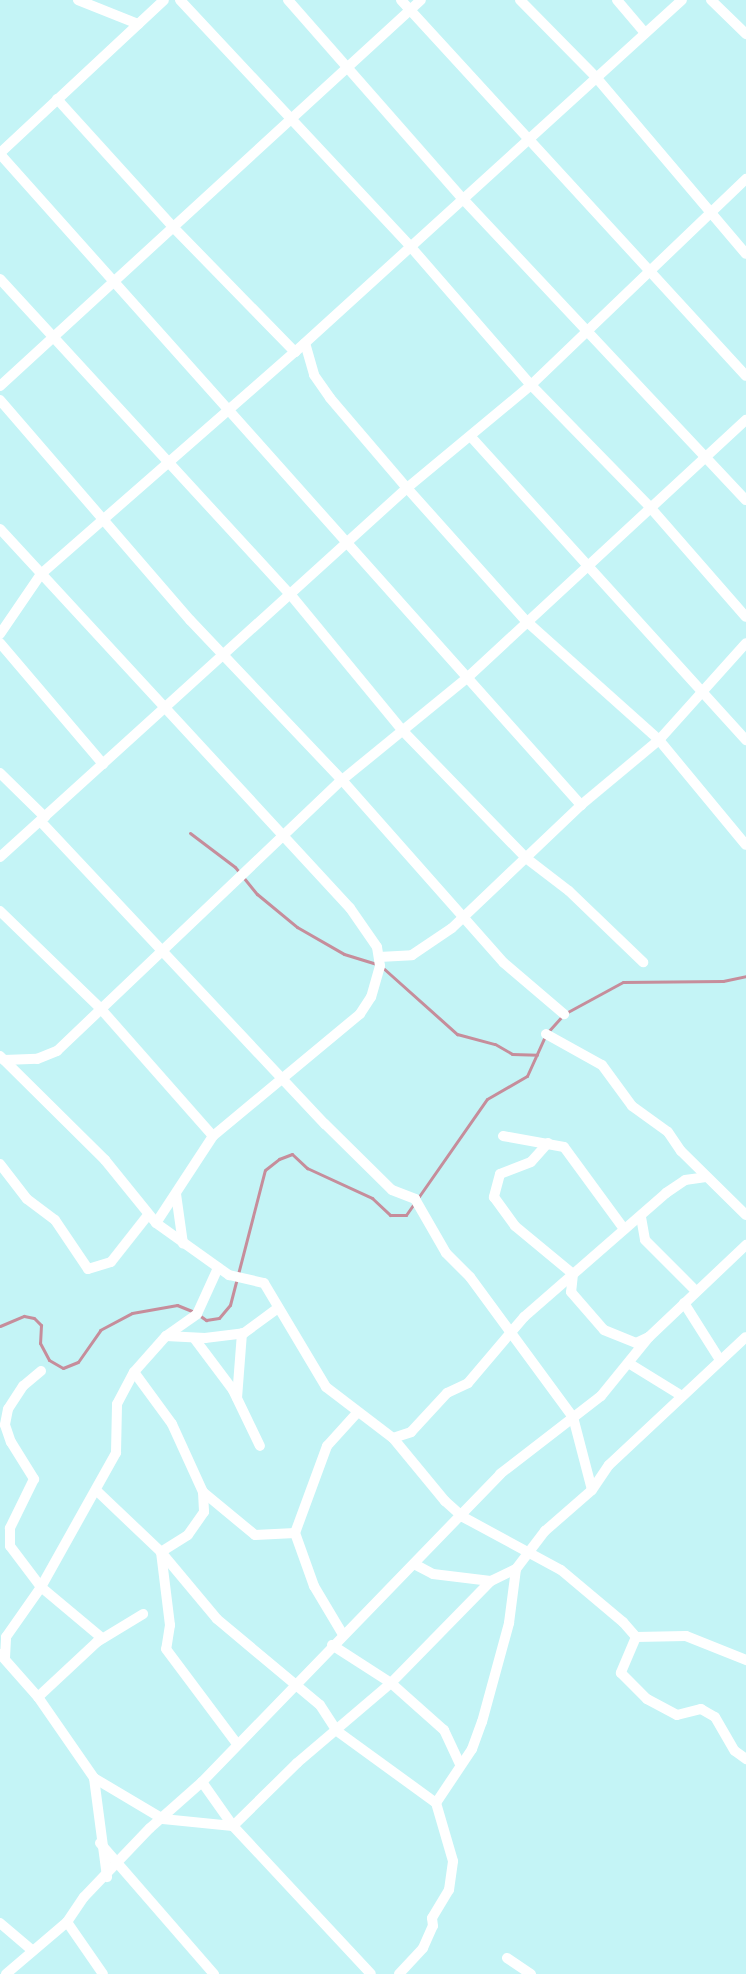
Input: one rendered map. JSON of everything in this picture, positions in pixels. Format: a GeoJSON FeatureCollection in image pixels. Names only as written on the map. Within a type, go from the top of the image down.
{"type":"FeatureCollection","features":[{"type":"Feature","properties":{"kind":"street"},"geometry":{"type":"LineString","coordinates":[[78,0],[138,24]]}},
{"type":"Feature","properties":{"kind":"street"},"geometry":{"type":"LineString","coordinates":[[164,0],[0,153],[114,285],[581,805]]}},
{"type":"Feature","properties":{"kind":"street"},"geometry":{"type":"LineString","coordinates":[[180,0],[410,246],[531,385],[649,506],[746,618]]}},
{"type":"Feature","properties":{"kind":"street"},"geometry":{"type":"LineString","coordinates":[[288,0],[463,199],[588,329],[705,458],[746,500]]}},
{"type":"Feature","properties":{"kind":"street"},"geometry":{"type":"LineString","coordinates":[[401,0],[531,137],[746,376]]}},
{"type":"Feature","properties":{"kind":"street"},"geometry":{"type":"LineString","coordinates":[[0,386],[114,285],[173,227],[421,0]]}},
{"type":"Feature","properties":{"kind":"street"},"geometry":{"type":"LineString","coordinates":[[520,0],[595,76],[746,254]]}},
{"type":"Feature","properties":{"kind":"street"},"geometry":{"type":"LineString","coordinates":[[617,0],[645,33]]}},
{"type":"Feature","properties":{"kind":"street"},"geometry":{"type":"LineString","coordinates":[[0,634],[41,574],[106,522],[531,137],[595,76],[682,0]]}},
{"type":"Feature","properties":{"kind":"street"},"geometry":{"type":"LineString","coordinates":[[711,0],[746,34]]}},
{"type":"Feature","properties":{"kind":"street"},"geometry":{"type":"LineString","coordinates":[[57,99],[173,227],[295,352]]}},
{"type":"Feature","properties":{"kind":"street"},"geometry":{"type":"LineString","coordinates":[[0,857],[44,821],[165,707],[407,488],[472,438],[531,385],[649,268],[746,179]]}},
{"type":"Feature","properties":{"kind":"street"},"geometry":{"type":"LineString","coordinates":[[0,279],[52,339],[170,463],[290,594],[402,730],[526,858],[569,891],[643,962]]}},
{"type":"Feature","properties":{"kind":"street"},"geometry":{"type":"LineString","coordinates":[[305,343],[314,375],[330,398],[407,488],[525,620],[659,740],[746,845]]}},
{"type":"Feature","properties":{"kind":"street"},"geometry":{"type":"LineString","coordinates":[[0,400],[224,654],[466,915],[504,962],[564,1014]]}},
{"type":"Feature","properties":{"kind":"street"},"geometry":{"type":"LineString","coordinates":[[2,1058],[37,1059],[57,1051],[342,780],[467,678],[525,620],[746,420]]}},
{"type":"Feature","properties":{"kind":"street"},"geometry":{"type":"LineString","coordinates":[[472,438],[589,562],[746,740]]}},
{"type":"Feature","properties":{"kind":"street"},"geometry":{"type":"LineString","coordinates":[[0,529],[165,707],[282,838],[350,908],[377,946],[379,957],[371,997],[360,1014],[213,1136],[176,1194],[111,1262],[88,1269],[55,1220],[27,1199],[0,1164]]}},
{"type":"Feature","properties":{"kind":"street"},"geometry":{"type":"LineString","coordinates":[[0,643],[103,764]]}},
{"type":"Feature","properties":{"kind":"street"},"geometry":{"type":"LineString","coordinates":[[379,957],[412,955],[466,915],[581,805],[659,740],[746,643]]}},
{"type":"Feature","properties":{"kind":"street"},"geometry":{"type":"LineString","coordinates":[[0,773],[160,953],[281,1079],[392,1190],[416,1199],[446,1253],[509,1331],[574,1417],[592,1490]]}},
{"type":"Feature","properties":{"kind":"street"},"geometry":{"type":"LineString","coordinates":[[0,911],[101,1009],[213,1136]]}},
{"type":"Feature","properties":{"kind":"street"},"geometry":{"type":"LineString","coordinates":[[546,1034],[602,1065],[632,1106],[668,1132],[706,1177],[746,1215]]}},
{"type":"Feature","properties":{"kind":"street"},"geometry":{"type":"LineString","coordinates":[[2,1058],[106,1160],[152,1219],[183,1244],[218,1268],[264,1283],[326,1387],[356,1414],[393,1438],[463,1517],[528,1553],[601,1601],[636,1637],[686,1636],[746,1660]]}},
{"type":"Feature","properties":{"kind":"street"},"geometry":{"type":"LineString","coordinates":[[503,1136],[548,1143],[568,1150],[582,1177],[624,1230]]}},
{"type":"Feature","properties":{"kind":"street"},"geometry":{"type":"LineString","coordinates":[[548,1143],[531,1162],[500,1174],[494,1197],[515,1226],[573,1274]]}},
{"type":"Feature","properties":{"kind":"street"},"geometry":{"type":"LineString","coordinates":[[393,1438],[411,1432],[447,1393],[468,1383],[509,1331],[678,1184],[706,1177]]}},
{"type":"Feature","properties":{"kind":"street"},"geometry":{"type":"LineString","coordinates":[[176,1194],[183,1244]]}},
{"type":"Feature","properties":{"kind":"street"},"geometry":{"type":"LineString","coordinates":[[641,1217],[645,1240],[696,1291]]}},
{"type":"Feature","properties":{"kind":"street"},"geometry":{"type":"LineString","coordinates":[[6,1974],[67,1922],[118,1864],[202,1782],[294,1687],[342,1633],[416,1565],[463,1517],[500,1474],[574,1417],[630,1364],[649,1337],[684,1302],[746,1245]]}},
{"type":"Feature","properties":{"kind":"street"},"geometry":{"type":"LineString","coordinates":[[218,1268],[198,1314],[166,1336],[134,1372],[117,1404],[116,1454],[97,1491],[69,1531],[41,1587],[6,1637],[2,1656],[38,1698],[94,1778],[163,1819],[233,1826]]}},
{"type":"Feature","properties":{"kind":"street"},"geometry":{"type":"LineString","coordinates":[[573,1274],[571,1292],[604,1330],[636,1343],[649,1337]]}},
{"type":"Feature","properties":{"kind":"street"},"geometry":{"type":"LineString","coordinates":[[684,1302],[720,1360]]}},
{"type":"Feature","properties":{"kind":"street"},"geometry":{"type":"LineString","coordinates":[[166,1336],[194,1338],[242,1333],[278,1308]]}},
{"type":"Feature","properties":{"kind":"street"},"geometry":{"type":"LineString","coordinates":[[237,1398],[242,1333]]}},
{"type":"Feature","properties":{"kind":"street"},"geometry":{"type":"LineString","coordinates":[[233,1826],[296,1763],[337,1731],[391,1683],[491,1581],[516,1569],[546,1530],[592,1490],[609,1465],[746,1337]]}},
{"type":"Feature","properties":{"kind":"street"},"geometry":{"type":"LineString","coordinates":[[194,1338],[237,1398],[260,1446]]}},
{"type":"Feature","properties":{"kind":"street"},"geometry":{"type":"LineString","coordinates":[[630,1364],[682,1396]]}},
{"type":"Feature","properties":{"kind":"street"},"geometry":{"type":"LineString","coordinates":[[41,1371],[13,1401],[5,1425],[34,1479],[10,1528],[10,1546],[41,1587],[102,1638]]}},
{"type":"Feature","properties":{"kind":"street"},"geometry":{"type":"LineString","coordinates":[[134,1372],[172,1424],[203,1492],[204,1512],[188,1535],[161,1552]]}},
{"type":"Feature","properties":{"kind":"street"},"geometry":{"type":"LineString","coordinates":[[342,1633],[314,1586],[295,1533],[327,1446],[356,1414]]}},
{"type":"Feature","properties":{"kind":"street"},"geometry":{"type":"LineString","coordinates":[[97,1491],[161,1552],[217,1619],[294,1687],[320,1705],[337,1731],[436,1803],[453,1861],[449,1890],[432,1918],[433,1926],[424,1948],[399,1974]]}},
{"type":"Feature","properties":{"kind":"street"},"geometry":{"type":"LineString","coordinates":[[203,1492],[255,1535],[295,1533]]}},
{"type":"Feature","properties":{"kind":"street"},"geometry":{"type":"LineString","coordinates":[[161,1552],[170,1625],[166,1648],[237,1744]]}},
{"type":"Feature","properties":{"kind":"street"},"geometry":{"type":"LineString","coordinates":[[416,1565],[433,1574],[491,1581]]}},
{"type":"Feature","properties":{"kind":"street"},"geometry":{"type":"LineString","coordinates":[[436,1803],[460,1764],[472,1750],[482,1722],[509,1623],[516,1569]]}},
{"type":"Feature","properties":{"kind":"street"},"geometry":{"type":"LineString","coordinates":[[38,1698],[102,1638],[143,1614]]}},
{"type":"Feature","properties":{"kind":"street"},"geometry":{"type":"LineString","coordinates":[[636,1637],[621,1673],[647,1699],[677,1715],[701,1710],[715,1717],[734,1751],[746,1760]]}},
{"type":"Feature","properties":{"kind":"street"},"geometry":{"type":"LineString","coordinates":[[332,1645],[391,1683],[444,1730],[460,1764]]}},
{"type":"Feature","properties":{"kind":"street"},"geometry":{"type":"LineString","coordinates":[[94,1778],[100,1843],[107,1876]]}},
{"type":"Feature","properties":{"kind":"street"},"geometry":{"type":"LineString","coordinates":[[202,1782],[233,1826],[371,1974]]}},
{"type":"Feature","properties":{"kind":"street"},"geometry":{"type":"LineString","coordinates":[[100,1843],[214,1974]]}},
{"type":"Feature","properties":{"kind":"street"},"geometry":{"type":"LineString","coordinates":[[67,1922],[103,1974]]}},
{"type":"Feature","properties":{"kind":"street"},"geometry":{"type":"LineString","coordinates":[[0,1923],[33,1951]]}},
{"type":"Feature","properties":{"kind":"street"},"geometry":{"type":"LineString","coordinates":[[507,1958],[531,1974]]}},
{"type":"Feature","properties":{"kind":"waterway"},"geometry":{"type":"LineString","coordinates":[[190,833],[235,867],[257,894],[297,927],[344,954],[377,964]]}},
{"type":"Feature","properties":{"kind":"waterway"},"geometry":{"type":"LineString","coordinates":[[382,967],[457,1034],[495,1044],[512,1054],[537,1055]]}},
{"type":"Feature","properties":{"kind":"waterway"},"geometry":{"type":"LineString","coordinates":[[199,1315],[206,1320],[219,1318],[230,1305],[265,1170],[279,1159],[292,1154],[307,1168],[372,1198],[390,1215],[406,1215],[487,1099],[527,1076],[546,1034],[564,1014],[623,982],[723,981],[746,976]]}},
{"type":"Feature","properties":{"kind":"waterway"},"geometry":{"type":"LineString","coordinates":[[0,1326],[24,1316],[34,1318],[41,1325],[40,1343],[49,1360],[63,1368],[78,1362],[100,1330],[132,1313],[177,1305],[194,1312]]}}]}
